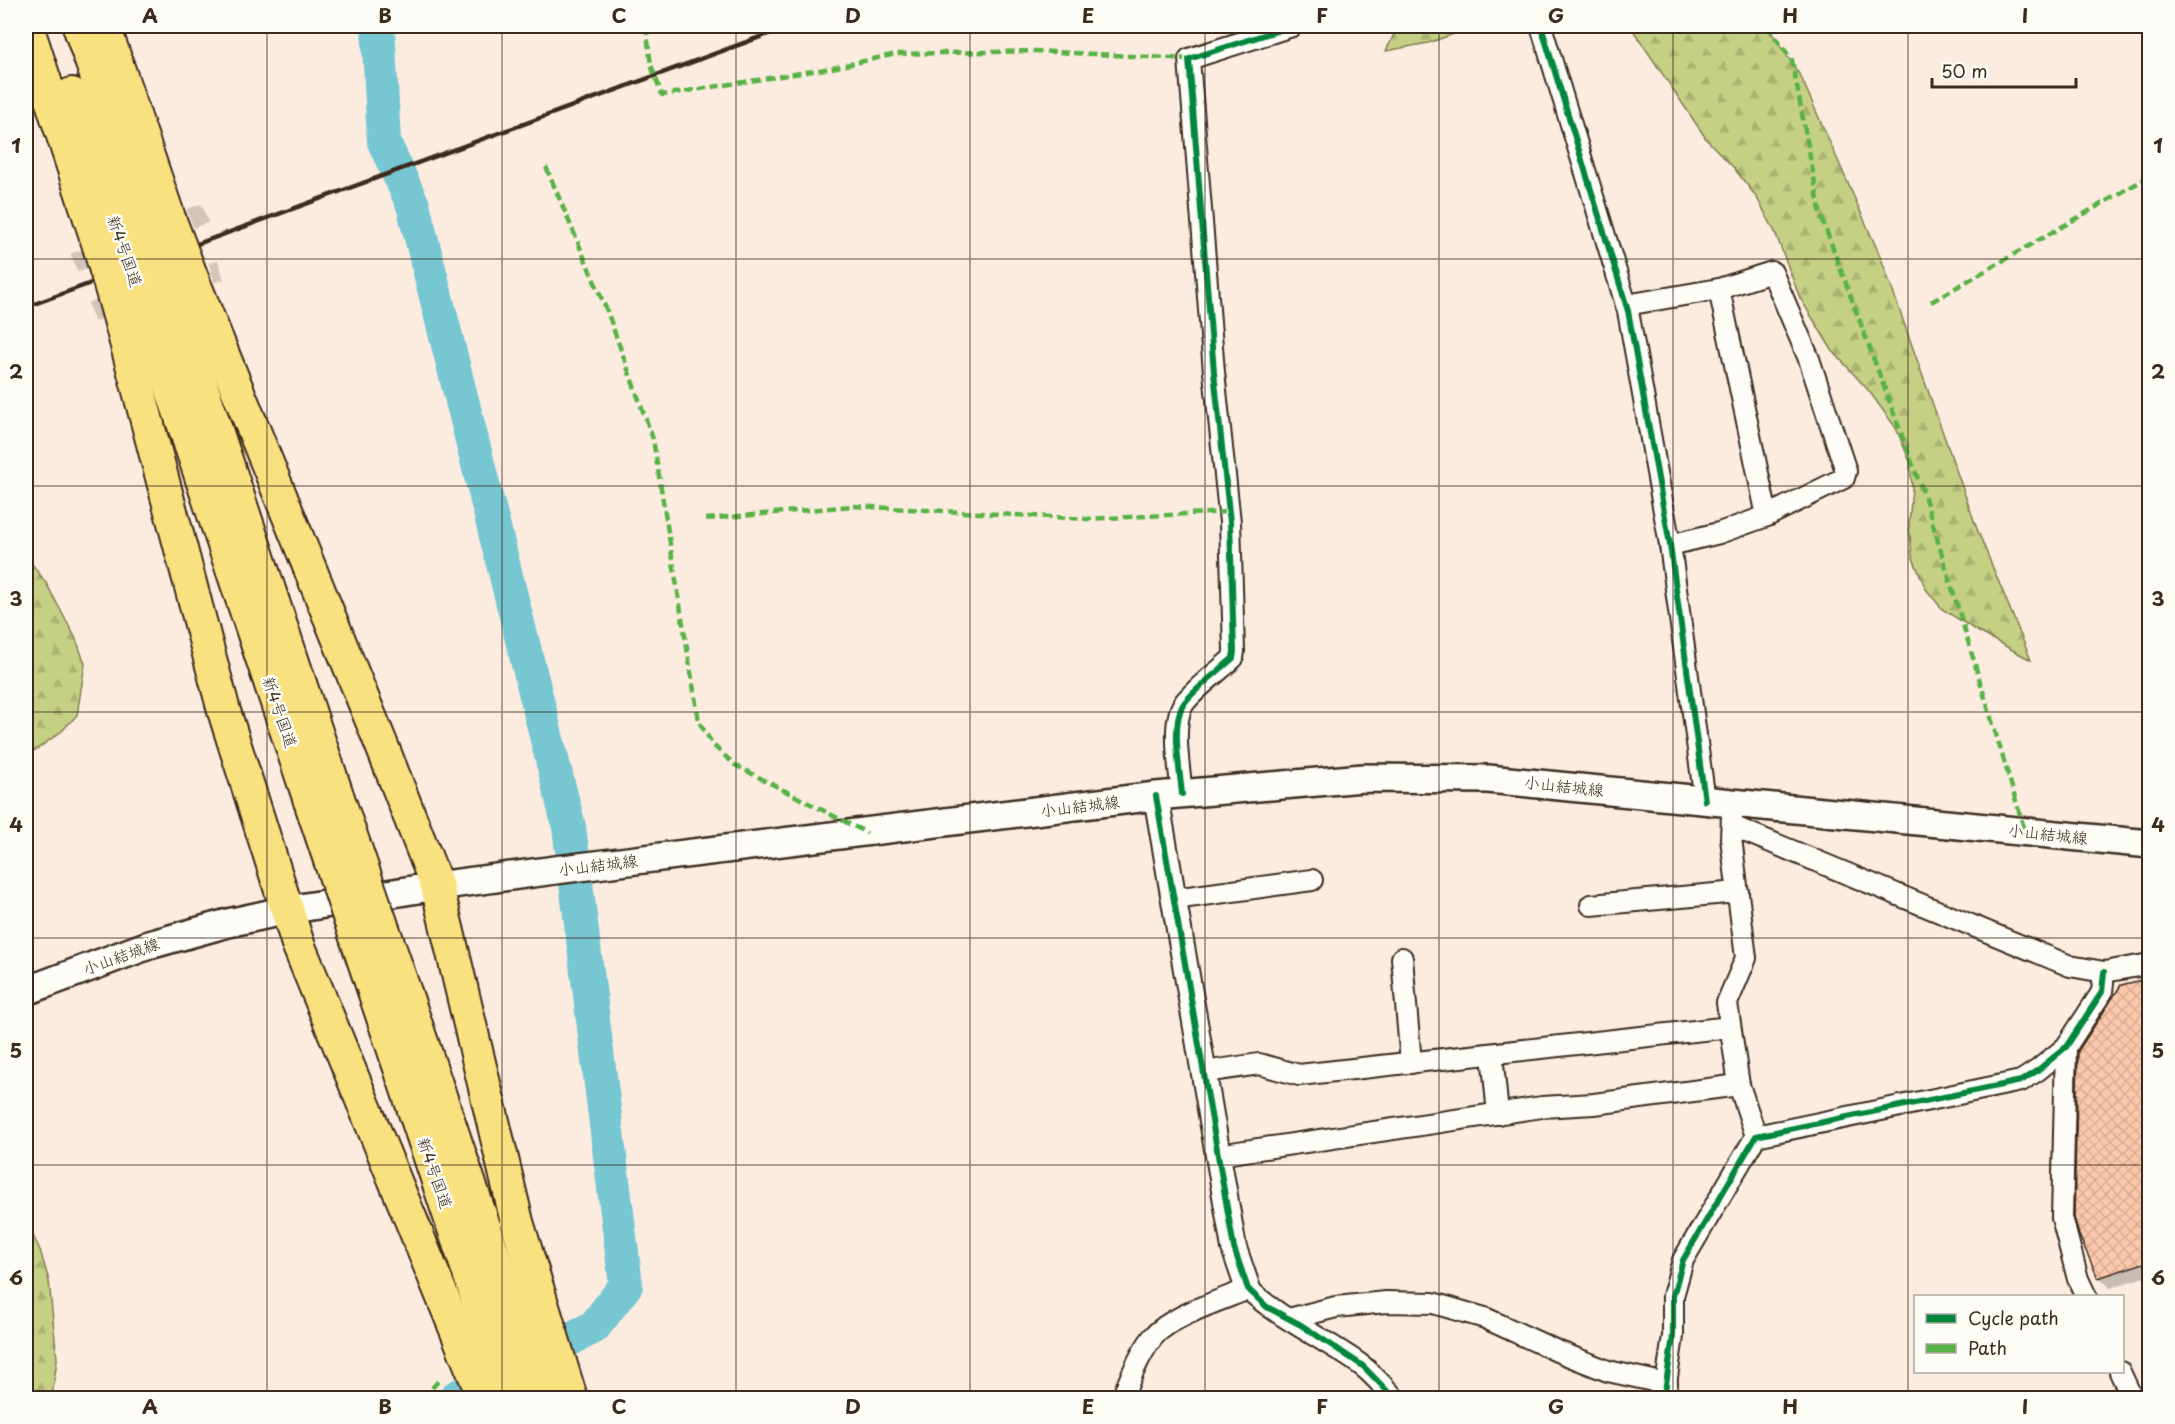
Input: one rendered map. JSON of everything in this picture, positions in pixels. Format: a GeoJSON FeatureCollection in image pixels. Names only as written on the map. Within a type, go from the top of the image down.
{"type":"FeatureCollection","features":[{"type":"Feature","properties":{"kind":"highway"},"geometry":{"type":"LineString","coordinates":[[27,26],[134,232],[156,297],[382,746],[437,886],[517,1222],[509,1346]]}},
{"type":"Feature","properties":{"kind":"highway","name":"新4号国道"},"geometry":{"type":"LineString","coordinates":[[48,26],[134,232]]}},
{"type":"Feature","properties":{"kind":"highway","name":"新4号国道"},"geometry":{"type":"LineString","coordinates":[[80,26],[134,232]]}},
{"type":"Feature","properties":{"kind":"highway"},"geometry":{"type":"LineString","coordinates":[[104,26],[134,232],[156,297],[224,711],[302,955],[509,1346],[531,1392]]}},
{"type":"Feature","properties":{"kind":"highway","name":"新4号国道"},"geometry":{"type":"LineString","coordinates":[[156,297],[509,1346],[531,1392]]}},
{"type":"Feature","properties":{"kind":"main road","name":"小山結城線"},"geometry":{"type":"LineString","coordinates":[[26,991],[149,945],[228,922],[287,910],[437,886],[1169,795],[1391,777],[1488,779],[1705,801],[1732,814],[2150,844]]}},
{"type":"Feature","properties":{"kind":"street"},"geometry":{"type":"LineString","coordinates":[[1292,26],[1189,59],[1214,372],[1230,522],[1234,651],[1233,658],[1184,703],[1179,716],[1169,795],[1174,899],[1234,1248],[1248,1289],[1267,1307],[1363,1366],[1394,1398]]}},
{"type":"Feature","properties":{"kind":"street"},"geometry":{"type":"LineString","coordinates":[[1541,26],[1626,305],[1670,545],[1705,801]]}},
{"type":"Feature","properties":{"kind":"street"},"geometry":{"type":"LineString","coordinates":[[1626,305],[1719,289],[1772,272],[1809,359],[1846,471],[1844,478],[1767,516],[1719,533],[1670,545]]}},
{"type":"Feature","properties":{"kind":"street"},"geometry":{"type":"LineString","coordinates":[[1719,289],[1767,516]]}},
{"type":"Feature","properties":{"kind":"street"},"geometry":{"type":"LineString","coordinates":[[1756,1136],[1739,1085],[1727,1003],[1746,958],[1731,838],[1732,814],[2070,966],[2104,972],[2150,964]]}},
{"type":"Feature","properties":{"kind":"street"},"geometry":{"type":"LineString","coordinates":[[1174,899],[1312,880]]}},
{"type":"Feature","properties":{"kind":"street"},"geometry":{"type":"LineString","coordinates":[[1591,905],[1738,892]]}},
{"type":"Feature","properties":{"kind":"street"},"geometry":{"type":"LineString","coordinates":[[1402,958],[1411,1063]]}},
{"type":"Feature","properties":{"kind":"street"},"geometry":{"type":"LineString","coordinates":[[1289,1319],[1336,1307],[1386,1302],[1433,1304],[1485,1318],[1557,1351],[1665,1391],[1674,1336],[1673,1296],[1683,1260],[1756,1136],[2021,1081],[2038,1071],[2066,1047],[2102,993],[2104,972]]}},
{"type":"Feature","properties":{"kind":"street"},"geometry":{"type":"LineString","coordinates":[[1204,1072],[1258,1064],[1299,1075],[1730,1027]]}},
{"type":"Feature","properties":{"kind":"street"},"geometry":{"type":"LineString","coordinates":[[2066,1047],[2062,1218],[2078,1279],[2086,1295]]}},
{"type":"Feature","properties":{"kind":"street"},"geometry":{"type":"LineString","coordinates":[[1492,1054],[1498,1114]]}},
{"type":"Feature","properties":{"kind":"street"},"geometry":{"type":"LineString","coordinates":[[1218,1155],[1542,1107],[1594,1104],[1739,1085]]}},
{"type":"Feature","properties":{"kind":"street"},"geometry":{"type":"LineString","coordinates":[[1122,1398],[1135,1367],[1154,1335],[1184,1315],[1248,1289]]}},
{"type":"Feature","properties":{"kind":"street"},"geometry":{"type":"LineString","coordinates":[[2121,1373],[2132,1398]]}},
{"type":"Feature","properties":{"kind":"green space"},"geometry":{"type":"Polygon","coordinates":[[[1398,26],[1477,26],[1428,43],[1386,51],[1398,26]]]}},
{"type":"Feature","properties":{"kind":"green space"},"geometry":{"type":"Polygon","coordinates":[[[1627,26],[1767,26],[1801,77],[1881,258],[1977,529],[2031,660],[1942,609],[1926,589],[1912,556],[1909,525],[1912,488],[1910,462],[1896,428],[1869,391],[1832,350],[1800,298],[1775,232],[1757,198],[1734,168],[1707,140],[1633,30],[1627,26]]]}},
{"type":"Feature","properties":{"kind":"green space"},"geometry":{"type":"Polygon","coordinates":[[[26,556],[46,583],[76,639],[85,664],[77,715],[62,731],[26,755],[26,556]]]}},
{"type":"Feature","properties":{"kind":"green space"},"geometry":{"type":"Polygon","coordinates":[[[26,1221],[40,1250],[49,1281],[57,1359],[52,1398],[26,1398],[26,1221]]]}},
{"type":"Feature","properties":{"kind":"building"},"geometry":{"type":"Polygon","coordinates":[[[2150,978],[2150,1261],[2098,1278],[2079,1235],[2074,1217],[2078,1051],[2121,985],[2150,978]]]}},
{"type":"Feature","properties":{"kind":"waterway"},"geometry":{"type":"LineString","coordinates":[[378,26],[384,142],[413,205],[569,827],[626,1285],[594,1327],[455,1398]]}},
{"type":"Feature","properties":{"kind":"tunnel"},"geometry":{"type":"LineString","coordinates":[[162,229],[205,213]]}},
{"type":"Feature","properties":{"kind":"tunnel"},"geometry":{"type":"LineString","coordinates":[[74,263],[110,249]]}},
{"type":"Feature","properties":{"kind":"tunnel"},"geometry":{"type":"LineString","coordinates":[[183,282],[221,270]]}},
{"type":"Feature","properties":{"kind":"tunnel"},"geometry":{"type":"LineString","coordinates":[[91,312],[126,300]]}},
{"type":"Feature","properties":{"kind":"railway"},"geometry":{"type":"LineString","coordinates":[[26,307],[790,26]]}},
{"type":"Feature","properties":{"kind":"marked path"},"geometry":{"type":"LineString","coordinates":[[646,26],[651,65],[662,95],[832,68],[896,54],[1036,51],[1189,59]]}},
{"type":"Feature","properties":{"kind":"marked path"},"geometry":{"type":"LineString","coordinates":[[1767,26],[1792,60],[1821,216],[1925,498],[2025,831]]}},
{"type":"Feature","properties":{"kind":"marked path"},"geometry":{"type":"LineString","coordinates":[[546,167],[607,311],[653,439],[699,722],[713,745],[735,765],[867,833]]}},
{"type":"Feature","properties":{"kind":"marked path"},"geometry":{"type":"LineString","coordinates":[[1931,302],[2150,176]]}},
{"type":"Feature","properties":{"kind":"marked path"},"geometry":{"type":"LineString","coordinates":[[706,519],[853,506],[1086,519],[1229,512]]}},
{"type":"Feature","properties":{"kind":"marked path"},"geometry":{"type":"LineString","coordinates":[[423,1398],[441,1378]]}},
{"type":"Feature","properties":{"kind":"cycle path"},"geometry":{"type":"LineString","coordinates":[[1182,794],[1177,746],[1180,710],[1196,690],[1233,658],[1234,651],[1230,522],[1214,372],[1189,59],[1292,26]]}},
{"type":"Feature","properties":{"kind":"cycle path"},"geometry":{"type":"LineString","coordinates":[[1541,26],[1628,311],[1670,545],[1705,801]]}},
{"type":"Feature","properties":{"kind":"cycle path"},"geometry":{"type":"LineString","coordinates":[[1156,796],[1234,1248],[1248,1289],[1267,1307],[1301,1325],[1363,1366],[1394,1398]]}},
{"type":"Feature","properties":{"kind":"cycle path"},"geometry":{"type":"LineString","coordinates":[[1664,1398],[1673,1336],[1673,1296],[1683,1260],[1756,1136],[2021,1081],[2066,1047],[2102,992],[2104,972]]}}]}
